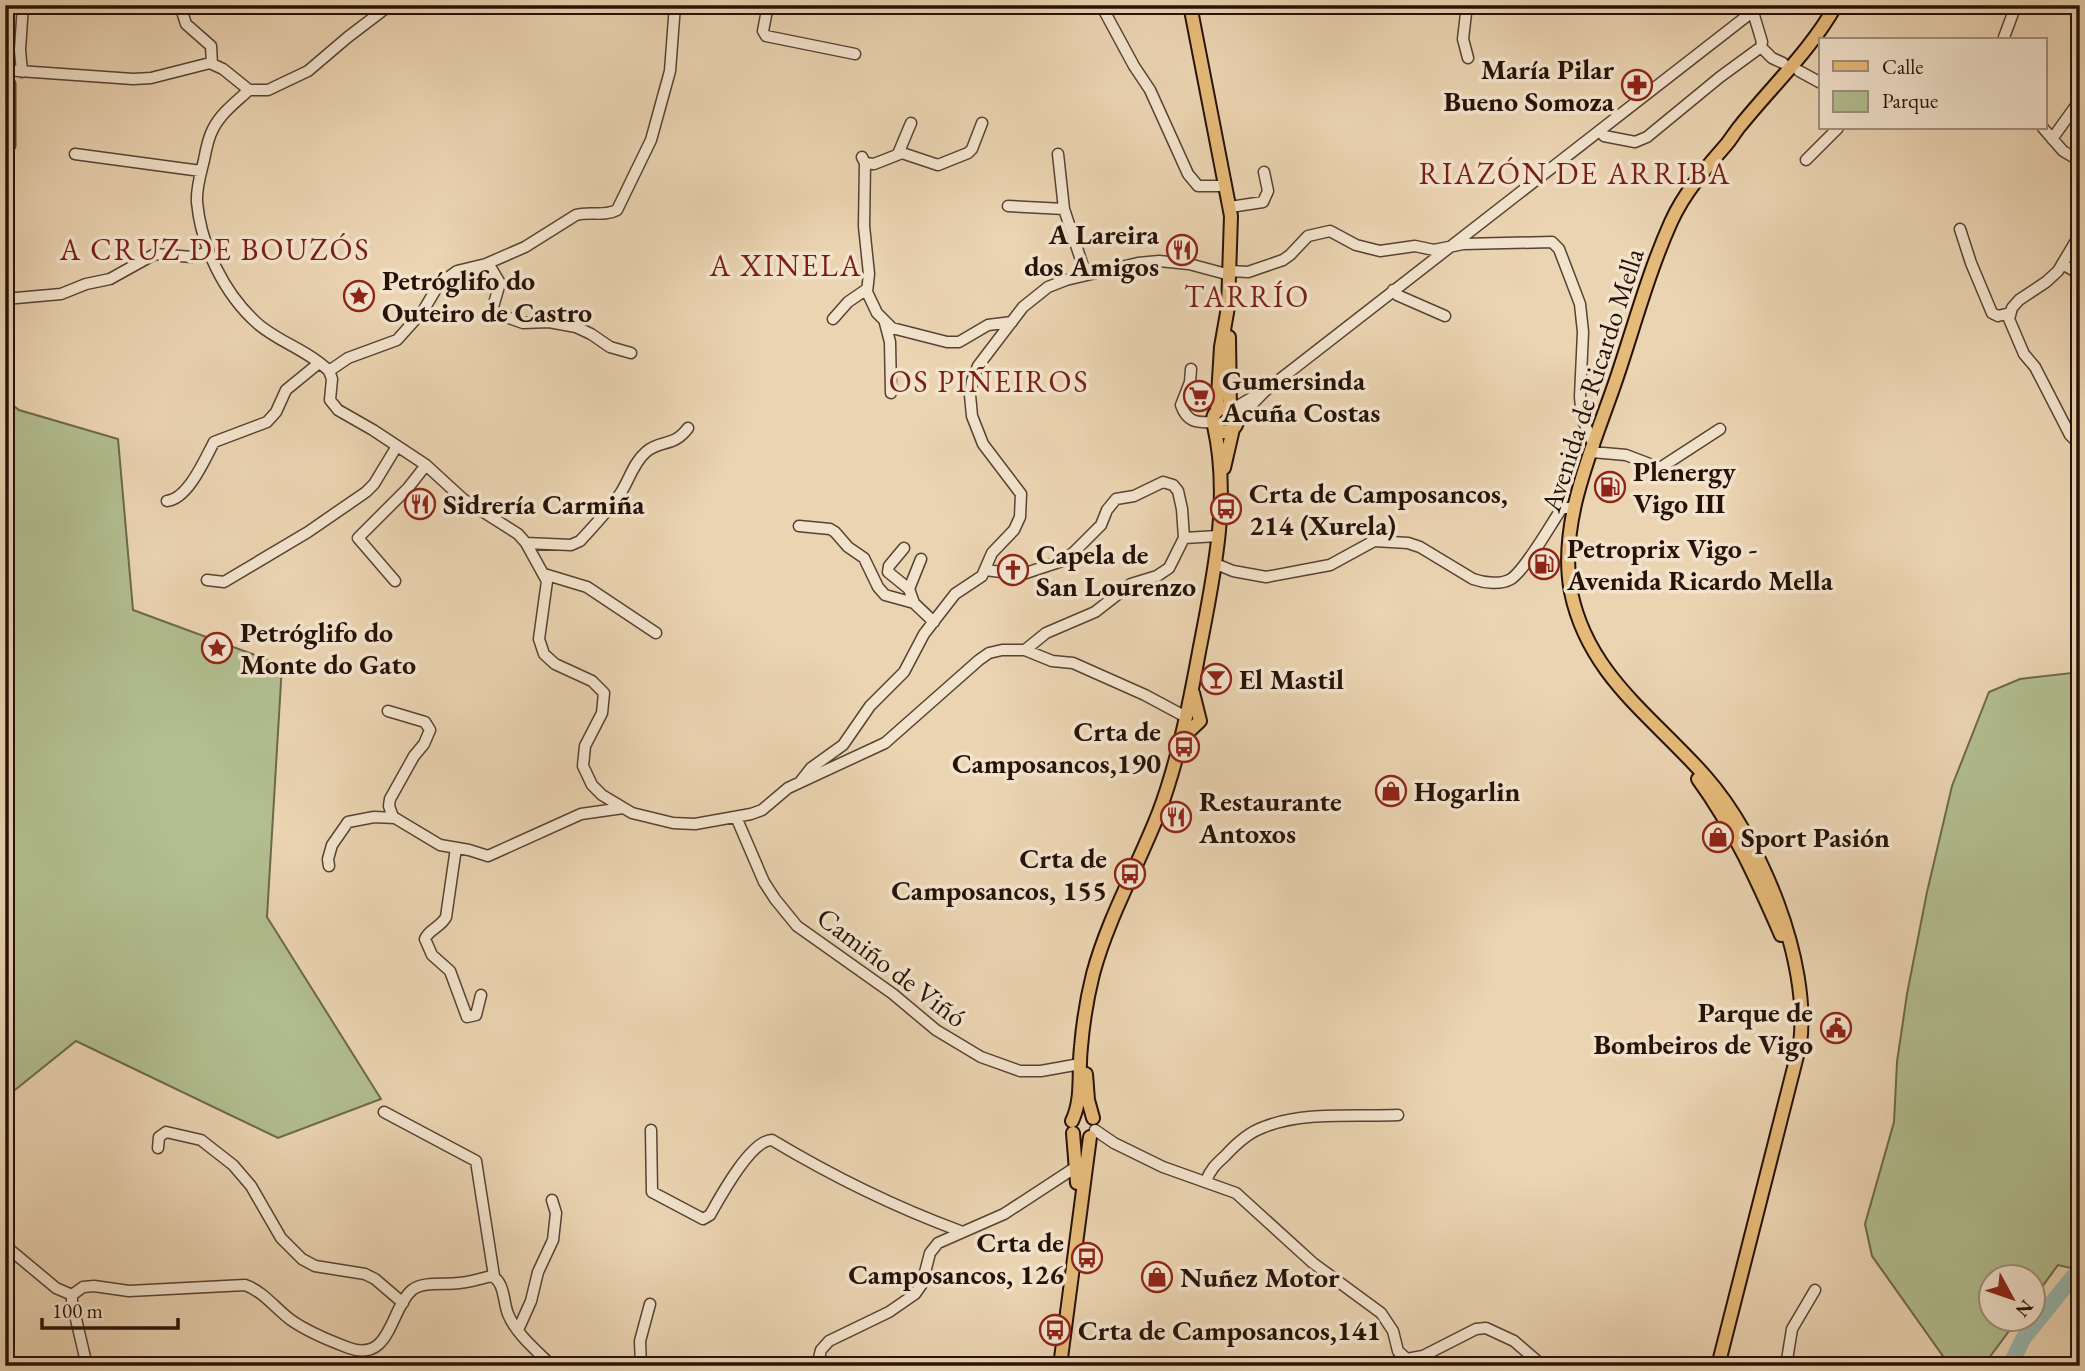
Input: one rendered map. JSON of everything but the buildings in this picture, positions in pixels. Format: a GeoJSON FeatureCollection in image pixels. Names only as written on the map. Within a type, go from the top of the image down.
{"type":"FeatureCollection","features":[{"type":"Feature","properties":{"kind":"main road"},"geometry":{"type":"LineString","coordinates":[[1190,5],[1230,207],[1228,307],[1231,389],[1225,418],[1222,475]]}},
{"type":"Feature","properties":{"kind":"main road","name":"Avenida de Ricardo Mella"},"geometry":{"type":"LineString","coordinates":[[1718,1366],[1800,1044],[1802,1013],[1790,938],[1752,846],[1674,745],[1603,669],[1582,629],[1571,590],[1568,542],[1574,508],[1671,222],[1695,181],[1808,48],[1836,5]]}},
{"type":"Feature","properties":{"kind":"main road","name":"Avenida de Ricardo Mella"},"geometry":{"type":"LineString","coordinates":[[1824,38],[1842,5]]}},
{"type":"Feature","properties":{"kind":"main road"},"geometry":{"type":"LineString","coordinates":[[1762,101],[1799,68],[1827,21]]}},
{"type":"Feature","properties":{"kind":"main road","name":"Avenida de Ricardo Mella"},"geometry":{"type":"LineString","coordinates":[[1729,142],[1743,131],[1819,45]]}},
{"type":"Feature","properties":{"kind":"main road"},"geometry":{"type":"LineString","coordinates":[[1078,1222],[1072,1127],[1078,1109],[1080,1064],[1089,990],[1099,953],[1160,810],[1181,739],[1193,719],[1192,690],[1216,564],[1225,418],[1221,347],[1228,307]]}},
{"type":"Feature","properties":{"kind":"main road","name":"Avenida de Ricardo Mella"},"geometry":{"type":"LineString","coordinates":[[1717,798],[1793,957]]}},
{"type":"Feature","properties":{"kind":"main road"},"geometry":{"type":"LineString","coordinates":[[1752,846],[1764,897]]}},
{"type":"Feature","properties":{"kind":"main road"},"geometry":{"type":"LineString","coordinates":[[1060,1366],[1093,1129],[1084,1064],[1084,1024]]}},
{"type":"Feature","properties":{"kind":"main road"},"geometry":{"type":"LineString","coordinates":[[1072,1127],[1082,1114],[1093,1129]]}},
{"type":"Feature","properties":{"kind":"main road"},"geometry":{"type":"LineString","coordinates":[[1072,1127],[1079,1138],[1093,1129]]}},
{"type":"Feature","properties":{"kind":"street"},"geometry":{"type":"LineString","coordinates":[[22,72],[20,50],[23,5]]}},
{"type":"Feature","properties":{"kind":"street"},"geometry":{"type":"LineString","coordinates":[[180,5],[186,24],[211,46],[212,64]]}},
{"type":"Feature","properties":{"kind":"street"},"geometry":{"type":"LineString","coordinates":[[10,146],[10,84],[5,73],[133,79],[151,78],[212,64],[223,69],[249,90],[268,90],[308,71],[390,5]]}},
{"type":"Feature","properties":{"kind":"street"},"geometry":{"type":"LineString","coordinates":[[329,371],[348,358],[397,340],[423,311],[439,284],[457,271],[488,263],[533,243],[576,215],[585,212],[608,214],[617,210],[651,140],[670,71],[675,5]]}},
{"type":"Feature","properties":{"kind":"street"},"geometry":{"type":"LineString","coordinates":[[768,5],[763,31],[766,36],[855,54]]}},
{"type":"Feature","properties":{"kind":"street"},"geometry":{"type":"LineString","coordinates":[[1101,5],[1150,90],[1188,174],[1198,186],[1226,186]]}},
{"type":"Feature","properties":{"kind":"street"},"geometry":{"type":"LineString","coordinates":[[1467,5],[1463,29],[1468,58]]}},
{"type":"Feature","properties":{"kind":"street"},"geometry":{"type":"LineString","coordinates":[[2004,38],[2016,5]]}},
{"type":"Feature","properties":{"kind":"street"},"geometry":{"type":"LineString","coordinates":[[1191,369],[1181,405],[1184,412],[1195,422],[1225,418],[1265,391],[1757,8],[1761,47],[1647,137],[1635,142],[1604,136],[1600,131]]}},
{"type":"Feature","properties":{"kind":"street"},"geometry":{"type":"LineString","coordinates":[[1761,47],[1772,58],[1783,63]]}},
{"type":"Feature","properties":{"kind":"street"},"geometry":{"type":"LineString","coordinates":[[1799,68],[1817,81]]}},
{"type":"Feature","properties":{"kind":"street"},"geometry":{"type":"LineString","coordinates":[[249,90],[214,126],[209,136],[197,200],[208,252],[245,312],[259,325],[329,371],[332,379],[332,405],[426,465],[463,499],[506,525],[526,542],[547,581],[540,648],[548,659],[592,681],[604,693],[602,713],[585,746],[583,766],[592,785],[623,808],[636,814],[685,825],[762,810],[788,788],[894,738],[911,719],[989,653],[1002,650],[1025,650],[1052,661],[1073,663],[1193,719]]}},
{"type":"Feature","properties":{"kind":"street"},"geometry":{"type":"LineString","coordinates":[[2052,139],[2080,100]]}},
{"type":"Feature","properties":{"kind":"street"},"geometry":{"type":"LineString","coordinates":[[982,122],[972,149],[942,164],[934,164],[911,154],[898,153],[874,164],[863,160],[864,226],[869,274],[867,289],[873,306],[892,328],[947,342],[959,342],[988,325],[1012,322]]}},
{"type":"Feature","properties":{"kind":"street"},"geometry":{"type":"LineString","coordinates":[[898,153],[911,123]]}},
{"type":"Feature","properties":{"kind":"street"},"geometry":{"type":"LineString","coordinates":[[1806,160],[1836,130]]}},
{"type":"Feature","properties":{"kind":"street"},"geometry":{"type":"LineString","coordinates":[[2045,130],[2063,151],[2080,161]]}},
{"type":"Feature","properties":{"kind":"street"},"geometry":{"type":"LineString","coordinates":[[75,154],[201,170]]}},
{"type":"Feature","properties":{"kind":"street"},"geometry":{"type":"LineString","coordinates":[[1058,154],[1064,209],[1086,275]]}},
{"type":"Feature","properties":{"kind":"street"},"geometry":{"type":"LineString","coordinates":[[1230,207],[1263,202],[1269,191],[1264,172]]}},
{"type":"Feature","properties":{"kind":"street"},"geometry":{"type":"LineString","coordinates":[[1008,206],[1064,209]]}},
{"type":"Feature","properties":{"kind":"street"},"geometry":{"type":"LineString","coordinates":[[1960,229],[1971,264],[1992,313],[1998,316],[2010,313]]}},
{"type":"Feature","properties":{"kind":"street"},"geometry":{"type":"LineString","coordinates":[[800,783],[811,768],[843,745],[870,706],[904,672],[916,647],[955,594],[972,584],[986,570],[992,553],[1014,530],[1020,517],[1021,494],[983,444],[975,428],[971,413],[972,382],[986,353],[1033,297],[1048,288],[1086,275],[1159,261],[1230,273],[1248,272],[1283,260],[1308,236],[1330,230],[1356,245],[1380,251],[1415,246],[1434,250],[1451,246],[1549,240],[1559,249],[1580,304],[1583,332],[1580,397],[1582,418],[1593,449],[1626,455],[1660,468],[1720,429]]}},
{"type":"Feature","properties":{"kind":"street"},"geometry":{"type":"LineString","coordinates":[[2080,234],[2062,264],[2046,282],[2019,300],[2009,319],[2024,354],[2035,367],[2071,438],[2080,439]]}},
{"type":"Feature","properties":{"kind":"street"},"geometry":{"type":"LineString","coordinates":[[5,299],[61,294],[86,284],[110,279],[155,254],[192,257],[208,252]]}},
{"type":"Feature","properties":{"kind":"street"},"geometry":{"type":"LineString","coordinates":[[488,263],[500,283],[493,307],[495,313],[523,323],[550,322],[576,327],[610,347],[631,353]]}},
{"type":"Feature","properties":{"kind":"street"},"geometry":{"type":"LineString","coordinates":[[2062,264],[2080,274]]}},
{"type":"Feature","properties":{"kind":"street"},"geometry":{"type":"LineString","coordinates":[[833,319],[848,302],[867,289]]}},
{"type":"Feature","properties":{"kind":"street"},"geometry":{"type":"LineString","coordinates":[[1393,290],[1397,295],[1445,316]]}},
{"type":"Feature","properties":{"kind":"street"},"geometry":{"type":"LineString","coordinates":[[885,323],[890,342],[891,393]]}},
{"type":"Feature","properties":{"kind":"street"},"geometry":{"type":"LineString","coordinates":[[167,501],[175,499],[197,475],[214,442],[267,422],[276,412],[286,390],[319,363]]}},
{"type":"Feature","properties":{"kind":"street"},"geometry":{"type":"LineString","coordinates":[[1231,389],[1236,397],[1244,401]]}},
{"type":"Feature","properties":{"kind":"street"},"geometry":{"type":"LineString","coordinates":[[1225,418],[1244,401],[1265,391]]}},
{"type":"Feature","properties":{"kind":"street"},"geometry":{"type":"LineString","coordinates":[[526,542],[575,545],[603,516],[646,452],[677,440],[688,428]]}},
{"type":"Feature","properties":{"kind":"street"},"geometry":{"type":"LineString","coordinates":[[207,580],[224,582],[308,532],[366,492],[374,484],[397,446]]}},
{"type":"Feature","properties":{"kind":"street"},"geometry":{"type":"LineString","coordinates":[[395,581],[358,538],[408,488],[426,465]]}},
{"type":"Feature","properties":{"kind":"street"},"geometry":{"type":"LineString","coordinates":[[986,570],[1000,572],[1011,578],[1062,561],[1090,538],[1116,499],[1134,496],[1163,482],[1174,485],[1178,491],[1184,538],[1169,568],[1157,576],[1131,584],[1095,612],[1046,633],[1025,650]]}},
{"type":"Feature","properties":{"kind":"street"},"geometry":{"type":"LineString","coordinates":[[1216,564],[1233,571],[1266,577],[1330,565],[1346,558],[1366,543],[1383,541],[1420,547],[1480,582],[1504,582],[1517,573],[1562,508],[1574,508]]}},
{"type":"Feature","properties":{"kind":"street"},"geometry":{"type":"LineString","coordinates":[[799,526],[830,529],[864,558],[878,587],[886,595],[914,603]]}},
{"type":"Feature","properties":{"kind":"street"},"geometry":{"type":"LineString","coordinates":[[1184,538],[1218,536]]}},
{"type":"Feature","properties":{"kind":"street"},"geometry":{"type":"LineString","coordinates":[[904,548],[887,568],[890,575],[909,589],[914,603],[933,622]]}},
{"type":"Feature","properties":{"kind":"street"},"geometry":{"type":"LineString","coordinates":[[909,589],[922,559]]}},
{"type":"Feature","properties":{"kind":"street"},"geometry":{"type":"LineString","coordinates":[[544,574],[587,587],[656,634]]}},
{"type":"Feature","properties":{"kind":"street"},"geometry":{"type":"LineString","coordinates":[[388,711],[425,722],[430,730],[390,800],[388,806],[393,817]]}},
{"type":"Feature","properties":{"kind":"street"},"geometry":{"type":"LineString","coordinates":[[329,866],[332,845],[348,822],[393,817],[404,821],[440,845],[488,856],[581,814],[623,808]]}},
{"type":"Feature","properties":{"kind":"street","name":"Camiño de Viñó"},"geometry":{"type":"LineString","coordinates":[[736,817],[764,882],[797,926],[892,994],[936,1030],[981,1057],[1020,1071],[1041,1071],[1080,1064]]}},
{"type":"Feature","properties":{"kind":"street"},"geometry":{"type":"LineString","coordinates":[[456,848],[446,918],[438,928],[428,933],[425,939],[432,955],[450,971],[467,1017],[476,1015],[481,995]]}},
{"type":"Feature","properties":{"kind":"street"},"geometry":{"type":"LineString","coordinates":[[384,1112],[476,1161],[494,1276],[500,1285],[510,1318],[552,1366]]}},
{"type":"Feature","properties":{"kind":"street"},"geometry":{"type":"LineString","coordinates":[[1206,1181],[1210,1171],[1230,1150],[1266,1126],[1302,1118],[1398,1115]]}},
{"type":"Feature","properties":{"kind":"street"},"geometry":{"type":"LineString","coordinates":[[1093,1129],[1163,1167],[1236,1193],[1313,1263],[1381,1313],[1393,1331],[1398,1351],[1407,1359],[1423,1356],[1476,1329],[1486,1328],[1514,1341],[1543,1366]]}},
{"type":"Feature","properties":{"kind":"street"},"geometry":{"type":"LineString","coordinates":[[651,1130],[652,1192],[703,1219],[710,1215],[735,1171],[761,1144],[772,1140],[908,1210],[960,1231]]}},
{"type":"Feature","properties":{"kind":"street"},"geometry":{"type":"LineString","coordinates":[[158,1148],[159,1137],[166,1132],[201,1140],[242,1174],[281,1238],[302,1259],[315,1266],[365,1274],[403,1303]]}},
{"type":"Feature","properties":{"kind":"street"},"geometry":{"type":"LineString","coordinates":[[817,1366],[821,1350],[829,1340],[889,1312],[915,1294],[922,1284],[933,1247],[960,1231],[1004,1214],[1073,1169]]}},
{"type":"Feature","properties":{"kind":"street"},"geometry":{"type":"LineString","coordinates":[[518,1330],[531,1301],[538,1272],[553,1240],[556,1213],[552,1200]]}},
{"type":"Feature","properties":{"kind":"street"},"geometry":{"type":"LineString","coordinates":[[5,1236],[8,1248],[57,1288],[72,1295]]}},
{"type":"Feature","properties":{"kind":"street"},"geometry":{"type":"LineString","coordinates":[[72,1295],[83,1287],[94,1286],[129,1291],[245,1285],[254,1289],[292,1321],[349,1348],[363,1351],[372,1350],[379,1343],[403,1303],[417,1287],[455,1284],[494,1276]]}},
{"type":"Feature","properties":{"kind":"street"},"geometry":{"type":"LineString","coordinates":[[1786,1366],[1792,1329],[1815,1290]]}},
{"type":"Feature","properties":{"kind":"street"},"geometry":{"type":"LineString","coordinates":[[72,1295],[87,1366]]}},
{"type":"Feature","properties":{"kind":"street"},"geometry":{"type":"LineString","coordinates":[[641,1366],[641,1331],[649,1304]]}},
{"type":"Feature","properties":{"kind":"street"},"geometry":{"type":"LineString","coordinates":[[1391,1366],[1402,1356]]}},
{"type":"Feature","properties":{"kind":"street"},"geometry":{"type":"LineString","coordinates":[[2071,1366],[2080,1356]]}},
{"type":"Feature","properties":{"kind":"green space"},"geometry":{"type":"Polygon","coordinates":[[[5,399],[19,410],[118,439],[133,610],[282,665],[267,917],[381,1099],[278,1138],[76,1041],[5,1098],[5,399]]]}},
{"type":"Feature","properties":{"kind":"green space"},"geometry":{"type":"Polygon","coordinates":[[[2080,672],[2080,1270],[2058,1265],[2046,1281],[2046,1262],[1976,1262],[1976,1332],[2008,1332],[1983,1366],[1950,1366],[1872,1256],[1865,1224],[1894,1122],[1897,1062],[1907,994],[1952,786],[1989,692],[2020,679],[2080,672]]]}},
{"type":"Feature","properties":{"kind":"waterway"},"geometry":{"type":"LineString","coordinates":[[2010,1366],[2023,1339],[2072,1278],[2080,1272]]}},
{"type":"Feature","properties":{"kind":"place","name":"María Pilar Bueno Somoza"},"geometry":{"type":"Point","coordinates":[1637,85]}},
{"type":"Feature","properties":{"kind":"place","name":"A Lareira dos Amigos"},"geometry":{"type":"Point","coordinates":[1182,250]}},
{"type":"Feature","properties":{"kind":"place","name":"Petróglifo do Outeiro de Castro"},"geometry":{"type":"Point","coordinates":[359,296]}},
{"type":"Feature","properties":{"kind":"place","name":"Gumersinda Acuña Costas"},"geometry":{"type":"Point","coordinates":[1199,396]}},
{"type":"Feature","properties":{"kind":"place","name":"Plenergy Vigo III"},"geometry":{"type":"Point","coordinates":[1610,487]}},
{"type":"Feature","properties":{"kind":"place","name":"Sidrería Carmiña"},"geometry":{"type":"Point","coordinates":[420,504]}},
{"type":"Feature","properties":{"kind":"place","name":"Crta de Camposancos, 214 (Xurela)"},"geometry":{"type":"Point","coordinates":[1226,509]}},
{"type":"Feature","properties":{"kind":"place","name":"Petroprix Vigo - Avenida Ricardo Mella"},"geometry":{"type":"Point","coordinates":[1544,564]}},
{"type":"Feature","properties":{"kind":"place","name":"Capela de San Lourenzo"},"geometry":{"type":"Point","coordinates":[1013,570]}},
{"type":"Feature","properties":{"kind":"place","name":"Petróglifo do Monte do Gato"},"geometry":{"type":"Point","coordinates":[217,648]}},
{"type":"Feature","properties":{"kind":"place","name":"El Mastil"},"geometry":{"type":"Point","coordinates":[1216,679]}},
{"type":"Feature","properties":{"kind":"place","name":"Crta de Camposancos,190"},"geometry":{"type":"Point","coordinates":[1184,747]}},
{"type":"Feature","properties":{"kind":"place","name":"Hogarlin"},"geometry":{"type":"Point","coordinates":[1391,791]}},
{"type":"Feature","properties":{"kind":"place","name":"Restaurante Antoxos"},"geometry":{"type":"Point","coordinates":[1176,817]}},
{"type":"Feature","properties":{"kind":"place","name":"Sport Pasión"},"geometry":{"type":"Point","coordinates":[1718,837]}},
{"type":"Feature","properties":{"kind":"place","name":"Crta de Camposancos, 155"},"geometry":{"type":"Point","coordinates":[1130,874]}},
{"type":"Feature","properties":{"kind":"place","name":"Parque de Bombeiros de Vigo"},"geometry":{"type":"Point","coordinates":[1836,1028]}},
{"type":"Feature","properties":{"kind":"place","name":"Crta de Camposancos, 126"},"geometry":{"type":"Point","coordinates":[1087,1258]}},
{"type":"Feature","properties":{"kind":"place","name":"Nuñez Motor"},"geometry":{"type":"Point","coordinates":[1157,1277]}},
{"type":"Feature","properties":{"kind":"place","name":"Crta de Camposancos,141"},"geometry":{"type":"Point","coordinates":[1055,1330]}},
{"type":"Feature","properties":{"kind":"district","name":"RIAZÓN DE ARRIBA"},"geometry":{"type":"Point","coordinates":[1575,174]}},
{"type":"Feature","properties":{"kind":"district","name":"A CRUZ DE BOUZÓS"},"geometry":{"type":"Point","coordinates":[215,250]}},
{"type":"Feature","properties":{"kind":"district","name":"A XINELA"},"geometry":{"type":"Point","coordinates":[786,266]}},
{"type":"Feature","properties":{"kind":"district","name":"TARRÍO"},"geometry":{"type":"Point","coordinates":[1247,297]}},
{"type":"Feature","properties":{"kind":"district","name":"OS PIÑEIROS"},"geometry":{"type":"Point","coordinates":[989,382]}}]}
